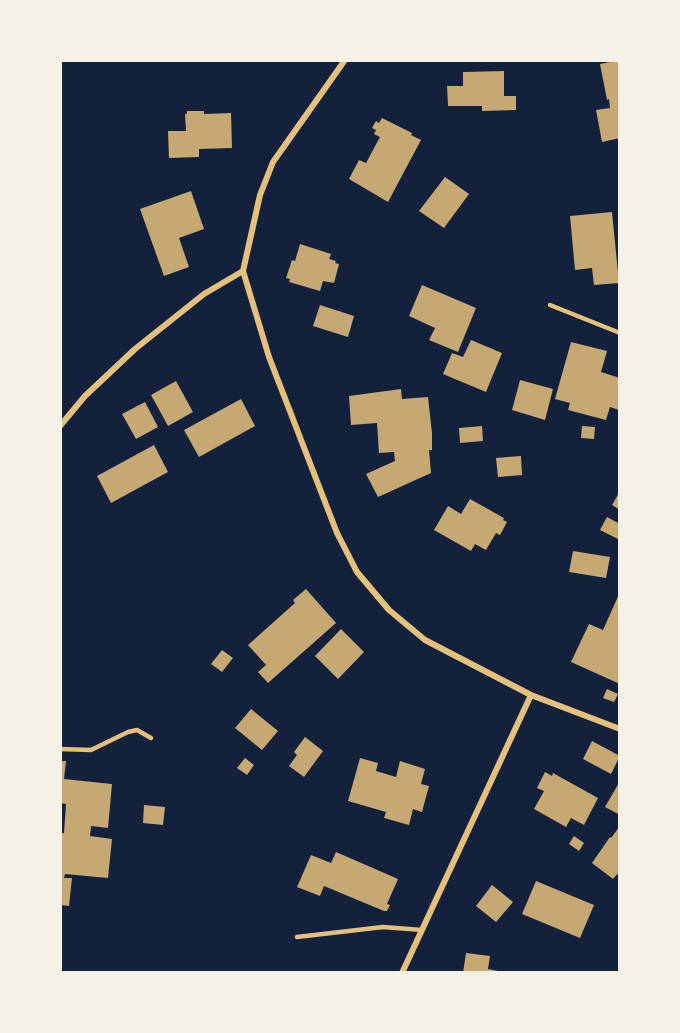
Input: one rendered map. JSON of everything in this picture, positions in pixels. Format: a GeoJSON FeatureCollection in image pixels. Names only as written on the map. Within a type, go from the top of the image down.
{"type":"FeatureCollection","features":[{"type":"Feature","properties":{"kind":"street"},"geometry":{"type":"LineString","coordinates":[[345,60],[273,162],[260,195],[243,271],[269,357],[336,533],[357,572],[389,610],[425,640],[531,694],[620,729]]}},
{"type":"Feature","properties":{"kind":"street"},"geometry":{"type":"LineString","coordinates":[[60,426],[85,396],[135,349],[204,294],[243,271]]}},
{"type":"Feature","properties":{"kind":"street"},"geometry":{"type":"LineString","coordinates":[[402,973],[531,694]]}},
{"type":"Feature","properties":{"kind":"lane"},"geometry":{"type":"LineString","coordinates":[[550,305],[620,333]]}},
{"type":"Feature","properties":{"kind":"lane"},"geometry":{"type":"LineString","coordinates":[[60,749],[91,750],[137,730],[151,738]]}},
{"type":"Feature","properties":{"kind":"lane"},"geometry":{"type":"LineString","coordinates":[[297,937],[383,927],[422,930]]}},
{"type":"Feature","properties":{"kind":"building"},"geometry":{"type":"Polygon","coordinates":[[[620,60],[620,138],[602,142],[596,110],[610,108],[600,64],[620,60]]]}},
{"type":"Feature","properties":{"kind":"building"},"geometry":{"type":"Polygon","coordinates":[[[504,71],[504,96],[516,96],[516,110],[482,111],[482,106],[448,106],[447,86],[463,86],[463,72],[504,71]]]}},
{"type":"Feature","properties":{"kind":"building"},"geometry":{"type":"Polygon","coordinates":[[[187,111],[204,111],[204,114],[231,113],[232,148],[199,149],[199,157],[169,158],[168,131],[186,131],[185,114],[187,111]]]}},
{"type":"Feature","properties":{"kind":"building"},"geometry":{"type":"Polygon","coordinates":[[[382,118],[421,140],[388,202],[349,179],[359,160],[366,163],[380,137],[374,134],[376,130],[372,128],[376,121],[379,123],[382,118]]]}},
{"type":"Feature","properties":{"kind":"building"},"geometry":{"type":"Polygon","coordinates":[[[445,177],[469,194],[444,228],[419,211],[445,177]]]}},
{"type":"Feature","properties":{"kind":"building"},"geometry":{"type":"Polygon","coordinates":[[[191,191],[204,229],[179,238],[189,267],[164,276],[140,209],[191,191]]]}},
{"type":"Feature","properties":{"kind":"building"},"geometry":{"type":"Polygon","coordinates":[[[612,212],[619,283],[594,285],[592,268],[575,270],[570,216],[612,212]]]}},
{"type":"Feature","properties":{"kind":"building"},"geometry":{"type":"Polygon","coordinates":[[[300,244],[331,254],[329,259],[339,264],[334,283],[323,281],[320,291],[289,282],[290,279],[286,278],[292,260],[295,261],[300,244]]]}},
{"type":"Feature","properties":{"kind":"building"},"geometry":{"type":"Polygon","coordinates":[[[422,285],[476,308],[458,352],[429,340],[435,328],[409,316],[422,285]]]}},
{"type":"Feature","properties":{"kind":"building"},"geometry":{"type":"Polygon","coordinates":[[[320,305],[354,316],[348,337],[313,326],[320,305]]]}},
{"type":"Feature","properties":{"kind":"building"},"geometry":{"type":"Polygon","coordinates":[[[471,340],[502,353],[486,392],[443,374],[452,353],[463,357],[471,340]]]}},
{"type":"Feature","properties":{"kind":"building"},"geometry":{"type":"Polygon","coordinates":[[[571,342],[607,351],[601,372],[620,378],[619,410],[610,407],[606,420],[568,410],[570,403],[555,399],[571,342]]]}},
{"type":"Feature","properties":{"kind":"building"},"geometry":{"type":"Polygon","coordinates":[[[520,380],[553,389],[545,420],[512,410],[520,380]]]}},
{"type":"Feature","properties":{"kind":"building"},"geometry":{"type":"Polygon","coordinates":[[[176,381],[193,412],[168,426],[151,395],[176,381]]]}},
{"type":"Feature","properties":{"kind":"building"},"geometry":{"type":"Polygon","coordinates":[[[401,389],[402,399],[428,397],[432,433],[432,450],[429,450],[431,473],[378,497],[366,474],[395,461],[394,452],[379,453],[377,423],[351,425],[349,396],[401,389]]]}},
{"type":"Feature","properties":{"kind":"building"},"geometry":{"type":"Polygon","coordinates":[[[241,399],[255,426],[199,457],[184,430],[241,399]]]}},
{"type":"Feature","properties":{"kind":"building"},"geometry":{"type":"Polygon","coordinates":[[[145,402],[158,427],[136,439],[122,414],[145,402]]]}},
{"type":"Feature","properties":{"kind":"building"},"geometry":{"type":"Polygon","coordinates":[[[482,426],[483,441],[460,443],[459,428],[482,426]]]}},
{"type":"Feature","properties":{"kind":"building"},"geometry":{"type":"Polygon","coordinates":[[[582,426],[595,427],[594,439],[581,438],[582,426]]]}},
{"type":"Feature","properties":{"kind":"building"},"geometry":{"type":"Polygon","coordinates":[[[154,445],[168,472],[111,503],[97,476],[154,445]]]}},
{"type":"Feature","properties":{"kind":"building"},"geometry":{"type":"Polygon","coordinates":[[[521,456],[522,475],[498,477],[496,458],[521,456]]]}},
{"type":"Feature","properties":{"kind":"building"},"geometry":{"type":"Polygon","coordinates":[[[620,491],[620,510],[612,505],[620,491]]]}},
{"type":"Feature","properties":{"kind":"building"},"geometry":{"type":"Polygon","coordinates":[[[470,499],[504,518],[503,520],[507,522],[500,535],[496,533],[486,550],[475,544],[471,551],[434,530],[448,506],[461,514],[470,499]]]}},
{"type":"Feature","properties":{"kind":"building"},"geometry":{"type":"Polygon","coordinates":[[[607,517],[620,524],[620,540],[600,530],[607,517]]]}},
{"type":"Feature","properties":{"kind":"building"},"geometry":{"type":"Polygon","coordinates":[[[573,551],[610,557],[606,578],[569,572],[573,551]]]}},
{"type":"Feature","properties":{"kind":"building"},"geometry":{"type":"Polygon","coordinates":[[[306,589],[336,623],[268,683],[258,672],[266,665],[248,645],[295,603],[293,600],[306,589]]]}},
{"type":"Feature","properties":{"kind":"building"},"geometry":{"type":"Polygon","coordinates":[[[620,592],[620,684],[571,662],[589,624],[603,630],[620,592]]]}},
{"type":"Feature","properties":{"kind":"building"},"geometry":{"type":"Polygon","coordinates":[[[341,629],[364,652],[338,679],[315,656],[341,629]]]}},
{"type":"Feature","properties":{"kind":"building"},"geometry":{"type":"Polygon","coordinates":[[[222,650],[233,658],[222,672],[211,664],[222,650]]]}},
{"type":"Feature","properties":{"kind":"building"},"geometry":{"type":"Polygon","coordinates":[[[607,689],[618,694],[614,702],[603,698],[607,689]]]}},
{"type":"Feature","properties":{"kind":"building"},"geometry":{"type":"Polygon","coordinates":[[[251,709],[278,731],[262,750],[235,728],[251,709]]]}},
{"type":"Feature","properties":{"kind":"building"},"geometry":{"type":"Polygon","coordinates":[[[305,737],[323,751],[304,777],[289,766],[297,755],[294,752],[305,737]]]}},
{"type":"Feature","properties":{"kind":"building"},"geometry":{"type":"Polygon","coordinates":[[[592,741],[620,756],[611,774],[583,759],[592,741]]]}},
{"type":"Feature","properties":{"kind":"building"},"geometry":{"type":"Polygon","coordinates":[[[245,758],[254,765],[247,775],[237,768],[245,758]]]}},
{"type":"Feature","properties":{"kind":"building"},"geometry":{"type":"Polygon","coordinates":[[[360,758],[378,763],[376,771],[396,777],[400,761],[425,769],[421,784],[429,786],[422,812],[413,809],[409,825],[384,818],[386,812],[348,801],[360,758]]]}},
{"type":"Feature","properties":{"kind":"building"},"geometry":{"type":"Polygon","coordinates":[[[60,761],[66,761],[64,779],[112,784],[108,828],[91,826],[90,836],[112,839],[108,878],[65,874],[64,878],[72,878],[69,906],[60,905],[60,833],[64,833],[66,804],[60,803],[60,761]]]}},
{"type":"Feature","properties":{"kind":"building"},"geometry":{"type":"Polygon","coordinates":[[[545,772],[552,776],[553,773],[598,798],[584,825],[571,818],[566,827],[534,809],[544,791],[537,788],[545,772]]]}},
{"type":"Feature","properties":{"kind":"building"},"geometry":{"type":"Polygon","coordinates":[[[620,781],[620,815],[605,807],[620,781]]]}},
{"type":"Feature","properties":{"kind":"building"},"geometry":{"type":"Polygon","coordinates":[[[144,805],[165,807],[163,825],[143,823],[144,805]]]}},
{"type":"Feature","properties":{"kind":"building"},"geometry":{"type":"Polygon","coordinates":[[[620,826],[620,871],[613,879],[592,863],[620,826]]]}},
{"type":"Feature","properties":{"kind":"building"},"geometry":{"type":"Polygon","coordinates":[[[574,836],[584,843],[579,851],[569,844],[574,836]]]}},
{"type":"Feature","properties":{"kind":"building"},"geometry":{"type":"Polygon","coordinates":[[[336,852],[398,879],[387,904],[390,905],[387,911],[324,886],[320,896],[297,887],[311,855],[331,863],[336,852]]]}},
{"type":"Feature","properties":{"kind":"building"},"geometry":{"type":"Polygon","coordinates":[[[536,881],[594,905],[580,938],[522,914],[536,881]]]}},
{"type":"Feature","properties":{"kind":"building"},"geometry":{"type":"Polygon","coordinates":[[[492,885],[513,902],[496,922],[476,906],[492,885]]]}},
{"type":"Feature","properties":{"kind":"building"},"geometry":{"type":"Polygon","coordinates":[[[466,953],[490,956],[488,969],[508,973],[463,973],[466,953]]]}}]}
